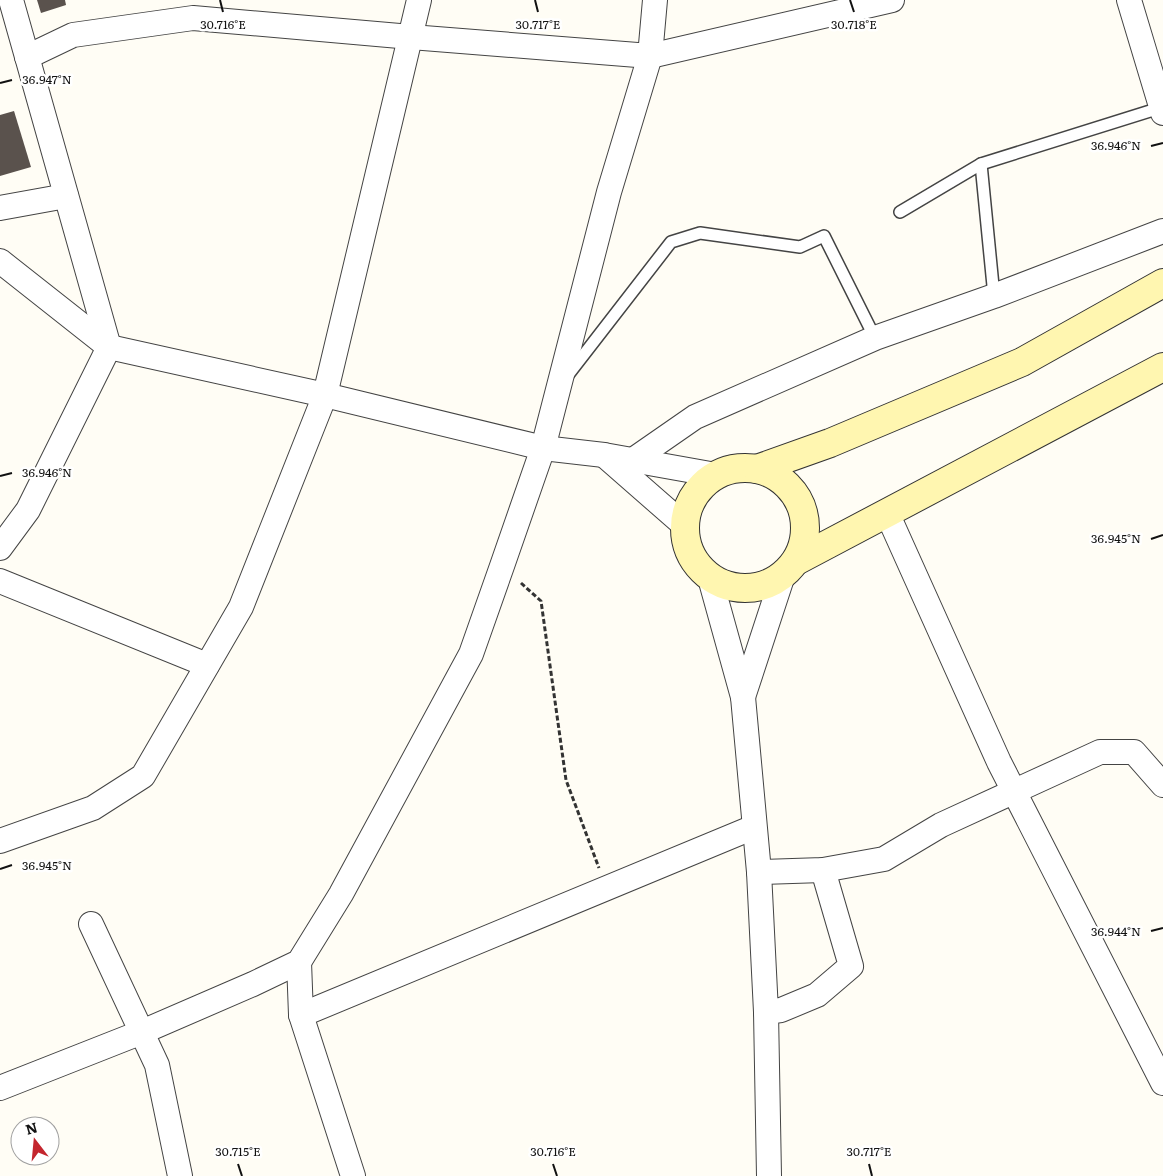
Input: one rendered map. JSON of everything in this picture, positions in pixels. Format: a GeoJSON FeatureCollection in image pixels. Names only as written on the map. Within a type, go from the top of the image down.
{"type":"FeatureCollection","features":[{"type":"Feature","properties":{"kind":"street"},"geometry":{"type":"LineString","coordinates":[[4,535],[28,510],[109,348],[11,0]]}},
{"type":"Feature","properties":{"kind":"street"},"geometry":{"type":"LineString","coordinates":[[0,841],[92,808],[143,776],[241,607],[325,395],[419,0]]}},
{"type":"Feature","properties":{"kind":"street"},"geometry":{"type":"LineString","coordinates":[[0,1088],[142,1032],[299,962],[341,894],[471,654],[502,566],[543,448],[609,192],[650,56],[655,0]]}},
{"type":"Feature","properties":{"kind":"street"},"geometry":{"type":"LineString","coordinates":[[26,56],[73,35],[193,18],[650,56],[892,0]]}},
{"type":"Feature","properties":{"kind":"street"},"geometry":{"type":"LineString","coordinates":[[1129,0],[1162,109]]}},
{"type":"Feature","properties":{"kind":"street"},"geometry":{"type":"LineString","coordinates":[[0,208],[66,196]]}},
{"type":"Feature","properties":{"kind":"street"},"geometry":{"type":"LineString","coordinates":[[633,460],[695,416],[875,338],[994,296],[1163,231]]}},
{"type":"Feature","properties":{"kind":"street"},"geometry":{"type":"LineString","coordinates":[[0,261],[109,348],[325,395],[543,448],[604,454],[716,475]]}},
{"type":"Feature","properties":{"kind":"street"},"geometry":{"type":"LineString","coordinates":[[757,469],[830,443],[1022,362],[1163,283]]}},
{"type":"Feature","properties":{"kind":"street"},"geometry":{"type":"LineString","coordinates":[[742,697],[789,568],[804,543],[805,524],[801,505],[791,489],[776,476],[757,469],[736,468],[716,475],[700,487],[689,504],[684,525],[686,545],[695,564],[710,578],[728,586],[747,589],[766,585],[789,568],[887,513],[1163,368]]}},
{"type":"Feature","properties":{"kind":"street"},"geometry":{"type":"LineString","coordinates":[[604,454],[684,525]]}},
{"type":"Feature","properties":{"kind":"street"},"geometry":{"type":"LineString","coordinates":[[887,513],[999,762],[1163,1083]]}},
{"type":"Feature","properties":{"kind":"street"},"geometry":{"type":"LineString","coordinates":[[710,578],[742,697],[759,872],[766,1012],[769,1176]]}},
{"type":"Feature","properties":{"kind":"street"},"geometry":{"type":"LineString","coordinates":[[0,581],[207,665]]}},
{"type":"Feature","properties":{"kind":"street"},"geometry":{"type":"LineString","coordinates":[[759,872],[824,870],[884,859],[941,825],[1100,752],[1134,752],[1163,785]]}},
{"type":"Feature","properties":{"kind":"street"},"geometry":{"type":"LineString","coordinates":[[301,1015],[754,827]]}},
{"type":"Feature","properties":{"kind":"street"},"geometry":{"type":"LineString","coordinates":[[766,1012],[781,1010],[817,995],[851,966],[824,870]]}},
{"type":"Feature","properties":{"kind":"street"},"geometry":{"type":"LineString","coordinates":[[91,924],[157,1065],[180,1176]]}},
{"type":"Feature","properties":{"kind":"street"},"geometry":{"type":"LineString","coordinates":[[299,962],[301,1015],[353,1176]]}},
{"type":"Feature","properties":{"kind":"lane"},"geometry":{"type":"LineString","coordinates":[[900,212],[981,164],[1162,109]]}},
{"type":"Feature","properties":{"kind":"lane"},"geometry":{"type":"LineString","coordinates":[[981,164],[994,296]]}},
{"type":"Feature","properties":{"kind":"lane"},"geometry":{"type":"LineString","coordinates":[[560,386],[671,242],[700,233],[800,248],[824,236],[875,338]]}},
{"type":"Feature","properties":{"kind":"path"},"geometry":{"type":"LineString","coordinates":[[502,566],[541,602],[566,780],[607,888]]}},
{"type":"Feature","properties":{"kind":"building"},"geometry":{"type":"Polygon","coordinates":[[[37,0],[65,0],[66,5],[41,13],[37,0]]]}},
{"type":"Feature","properties":{"kind":"building"},"geometry":{"type":"Polygon","coordinates":[[[14,111],[31,167],[0,176],[0,115],[14,111]]]}}]}
